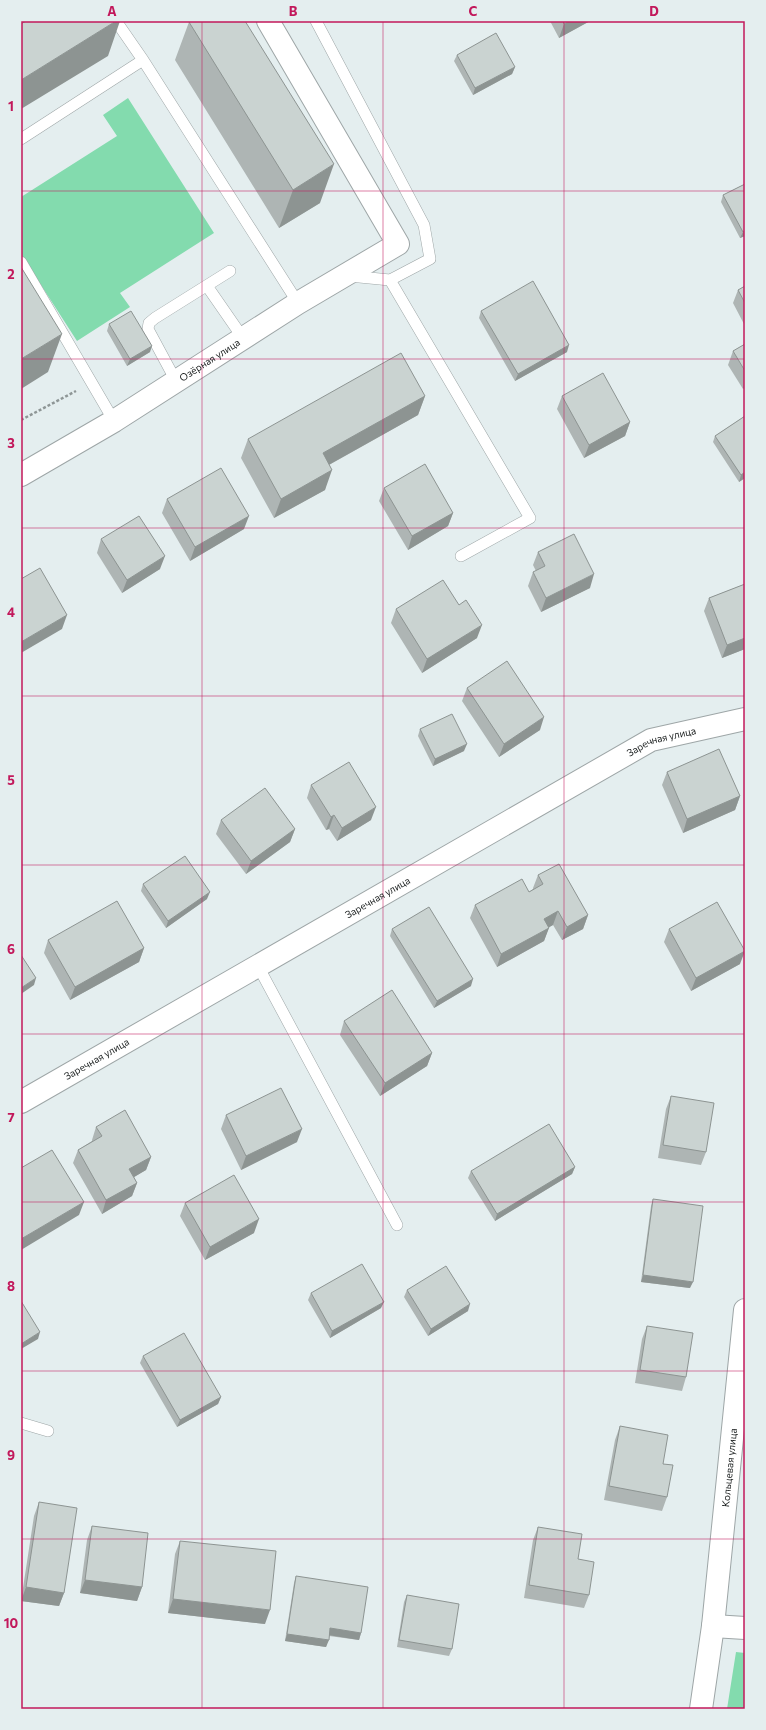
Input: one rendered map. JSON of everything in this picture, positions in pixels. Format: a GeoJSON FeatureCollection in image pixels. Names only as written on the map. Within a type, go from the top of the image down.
{"type":"FeatureCollection","features":[{"type":"Feature","properties":{"kind":"street","name":"Озёрная улица"},"geometry":{"type":"LineString","coordinates":[[21,475],[114,421],[298,303],[347,276],[398,244],[268,21]]}},
{"type":"Feature","properties":{"kind":"street","name":"Заречная улица"},"geometry":{"type":"LineString","coordinates":[[21,1102],[651,740],[745,719]]}},
{"type":"Feature","properties":{"kind":"street","name":"Кольцевая улица"},"geometry":{"type":"LineString","coordinates":[[701,1709],[713,1626],[745,1310]]}},
{"type":"Feature","properties":{"kind":"street"},"geometry":{"type":"LineString","coordinates":[[713,1626],[745,1628]]}},
{"type":"Feature","properties":{"kind":"lane"},"geometry":{"type":"LineString","coordinates":[[116,21],[143,60],[298,303]]}},
{"type":"Feature","properties":{"kind":"lane"},"geometry":{"type":"LineString","coordinates":[[316,21],[424,225],[430,259],[390,280],[347,276]]}},
{"type":"Feature","properties":{"kind":"lane"},"geometry":{"type":"LineString","coordinates":[[21,139],[143,60]]}},
{"type":"Feature","properties":{"kind":"lane"},"geometry":{"type":"LineString","coordinates":[[21,262],[114,421]]}},
{"type":"Feature","properties":{"kind":"lane"},"geometry":{"type":"LineString","coordinates":[[176,381],[148,330],[149,324],[155,318],[230,271]]}},
{"type":"Feature","properties":{"kind":"lane"},"geometry":{"type":"LineString","coordinates":[[390,280],[530,518],[461,556]]}},
{"type":"Feature","properties":{"kind":"lane"},"geometry":{"type":"LineString","coordinates":[[207,286],[243,338]]}},
{"type":"Feature","properties":{"kind":"lane"},"geometry":{"type":"LineString","coordinates":[[258,966],[397,1225]]}},
{"type":"Feature","properties":{"kind":"lane"},"geometry":{"type":"LineString","coordinates":[[21,1423],[48,1431]]}},
{"type":"Feature","properties":{"kind":"path"},"geometry":{"type":"LineString","coordinates":[[21,420],[92,383]]}},
{"type":"Feature","properties":{"kind":"green space"},"geometry":{"type":"Polygon","coordinates":[[[128,98],[214,233],[120,293],[130,307],[77,341],[21,254],[21,197],[117,136],[103,115],[128,98]]]}},
{"type":"Feature","properties":{"kind":"green space"},"geometry":{"type":"Polygon","coordinates":[[[736,1652],[745,1653],[745,1709],[727,1709],[736,1652]]]}},
{"type":"Feature","properties":{"kind":"building"},"geometry":{"type":"Polygon","coordinates":[[[26,21],[116,21],[21,80],[21,24],[26,21]]]}},
{"type":"Feature","properties":{"kind":"building"},"geometry":{"type":"Polygon","coordinates":[[[245,21],[334,164],[293,190],[189,22],[245,21]]]}},
{"type":"Feature","properties":{"kind":"building"},"geometry":{"type":"Polygon","coordinates":[[[563,21],[570,21],[564,24],[563,21]]]}},
{"type":"Feature","properties":{"kind":"building"},"geometry":{"type":"Polygon","coordinates":[[[496,33],[515,67],[475,88],[457,55],[496,33]]]}},
{"type":"Feature","properties":{"kind":"building"},"geometry":{"type":"Polygon","coordinates":[[[745,184],[745,230],[743,232],[723,195],[745,184]]]}},
{"type":"Feature","properties":{"kind":"building"},"geometry":{"type":"Polygon","coordinates":[[[21,267],[62,334],[21,359],[21,267]]]}},
{"type":"Feature","properties":{"kind":"building"},"geometry":{"type":"Polygon","coordinates":[[[533,281],[569,345],[518,374],[481,311],[533,281]]]}},
{"type":"Feature","properties":{"kind":"building"},"geometry":{"type":"Polygon","coordinates":[[[745,286],[745,303],[738,290],[745,286]]]}},
{"type":"Feature","properties":{"kind":"building"},"geometry":{"type":"Polygon","coordinates":[[[131,311],[152,346],[130,359],[109,324],[131,311]]]}},
{"type":"Feature","properties":{"kind":"building"},"geometry":{"type":"Polygon","coordinates":[[[745,344],[745,371],[733,351],[745,344]]]}},
{"type":"Feature","properties":{"kind":"building"},"geometry":{"type":"Polygon","coordinates":[[[401,353],[425,396],[323,453],[332,470],[281,499],[248,439],[401,353]]]}},
{"type":"Feature","properties":{"kind":"building"},"geometry":{"type":"Polygon","coordinates":[[[603,373],[630,422],[589,445],[562,396],[603,373]]]}},
{"type":"Feature","properties":{"kind":"building"},"geometry":{"type":"Polygon","coordinates":[[[745,416],[745,472],[741,475],[715,436],[745,416]]]}},
{"type":"Feature","properties":{"kind":"building"},"geometry":{"type":"Polygon","coordinates":[[[425,464],[453,513],[412,536],[384,488],[425,464]]]}},
{"type":"Feature","properties":{"kind":"building"},"geometry":{"type":"Polygon","coordinates":[[[221,468],[249,516],[195,547],[167,499],[221,468]]]}},
{"type":"Feature","properties":{"kind":"building"},"geometry":{"type":"Polygon","coordinates":[[[139,516],[165,556],[127,580],[101,539],[139,516]]]}},
{"type":"Feature","properties":{"kind":"building"},"geometry":{"type":"Polygon","coordinates":[[[574,534],[594,574],[546,598],[533,572],[545,566],[538,552],[574,534]]]}},
{"type":"Feature","properties":{"kind":"building"},"geometry":{"type":"Polygon","coordinates":[[[40,568],[67,615],[21,642],[21,579],[40,568]]]}},
{"type":"Feature","properties":{"kind":"building"},"geometry":{"type":"Polygon","coordinates":[[[443,580],[459,605],[466,600],[482,625],[427,659],[396,609],[443,580]]]}},
{"type":"Feature","properties":{"kind":"building"},"geometry":{"type":"Polygon","coordinates":[[[745,584],[745,638],[727,645],[709,598],[745,584]]]}},
{"type":"Feature","properties":{"kind":"building"},"geometry":{"type":"Polygon","coordinates":[[[507,661],[544,717],[504,744],[467,688],[507,661]]]}},
{"type":"Feature","properties":{"kind":"building"},"geometry":{"type":"Polygon","coordinates":[[[452,714],[467,744],[435,759],[420,729],[452,714]]]}},
{"type":"Feature","properties":{"kind":"building"},"geometry":{"type":"Polygon","coordinates":[[[719,749],[740,796],[687,819],[667,772],[719,749]]]}},
{"type":"Feature","properties":{"kind":"building"},"geometry":{"type":"Polygon","coordinates":[[[349,762],[376,807],[342,828],[334,815],[331,817],[311,785],[349,762]]]}},
{"type":"Feature","properties":{"kind":"building"},"geometry":{"type":"Polygon","coordinates":[[[265,788],[295,829],[251,861],[221,820],[265,788]]]}},
{"type":"Feature","properties":{"kind":"building"},"geometry":{"type":"Polygon","coordinates":[[[185,856],[210,892],[168,921],[143,884],[185,856]]]}},
{"type":"Feature","properties":{"kind":"building"},"geometry":{"type":"Polygon","coordinates":[[[559,864],[588,915],[567,927],[558,911],[544,919],[549,928],[501,954],[475,905],[522,879],[529,892],[543,884],[538,875],[559,864]]]}},
{"type":"Feature","properties":{"kind":"building"},"geometry":{"type":"Polygon","coordinates":[[[117,901],[144,948],[75,987],[48,940],[117,901]]]}},
{"type":"Feature","properties":{"kind":"building"},"geometry":{"type":"Polygon","coordinates":[[[717,902],[745,951],[696,978],[669,929],[717,902]]]}},
{"type":"Feature","properties":{"kind":"building"},"geometry":{"type":"Polygon","coordinates":[[[429,907],[473,979],[437,1001],[392,929],[429,907]]]}},
{"type":"Feature","properties":{"kind":"building"},"geometry":{"type":"Polygon","coordinates":[[[21,955],[36,978],[21,988],[21,955]]]}},
{"type":"Feature","properties":{"kind":"building"},"geometry":{"type":"Polygon","coordinates":[[[392,990],[432,1053],[385,1083],[344,1021],[392,990]]]}},
{"type":"Feature","properties":{"kind":"building"},"geometry":{"type":"Polygon","coordinates":[[[281,1088],[302,1129],[246,1156],[226,1115],[281,1088]]]}},
{"type":"Feature","properties":{"kind":"building"},"geometry":{"type":"Polygon","coordinates":[[[671,1096],[714,1103],[706,1152],[663,1145],[671,1096]]]}},
{"type":"Feature","properties":{"kind":"building"},"geometry":{"type":"Polygon","coordinates":[[[125,1110],[151,1157],[129,1169],[137,1183],[106,1200],[78,1150],[102,1136],[96,1127],[125,1110]]]}},
{"type":"Feature","properties":{"kind":"building"},"geometry":{"type":"Polygon","coordinates":[[[549,1124],[575,1167],[497,1214],[471,1171],[549,1124]]]}},
{"type":"Feature","properties":{"kind":"building"},"geometry":{"type":"Polygon","coordinates":[[[52,1150],[84,1202],[21,1239],[21,1168],[52,1150]]]}},
{"type":"Feature","properties":{"kind":"building"},"geometry":{"type":"Polygon","coordinates":[[[234,1175],[259,1219],[210,1247],[185,1203],[234,1175]]]}},
{"type":"Feature","properties":{"kind":"building"},"geometry":{"type":"Polygon","coordinates":[[[653,1199],[703,1206],[693,1282],[643,1275],[653,1199]]]}},
{"type":"Feature","properties":{"kind":"building"},"geometry":{"type":"Polygon","coordinates":[[[362,1264],[384,1302],[332,1331],[311,1293],[362,1264]]]}},
{"type":"Feature","properties":{"kind":"building"},"geometry":{"type":"Polygon","coordinates":[[[446,1266],[470,1304],[431,1329],[407,1290],[446,1266]]]}},
{"type":"Feature","properties":{"kind":"building"},"geometry":{"type":"Polygon","coordinates":[[[21,1301],[40,1332],[21,1344],[21,1301]]]}},
{"type":"Feature","properties":{"kind":"building"},"geometry":{"type":"Polygon","coordinates":[[[647,1326],[693,1333],[686,1377],[640,1370],[647,1326]]]}},
{"type":"Feature","properties":{"kind":"building"},"geometry":{"type":"Polygon","coordinates":[[[184,1333],[221,1397],[180,1420],[143,1356],[184,1333]]]}},
{"type":"Feature","properties":{"kind":"building"},"geometry":{"type":"Polygon","coordinates":[[[620,1426],[668,1435],[663,1464],[673,1465],[667,1497],[609,1486],[620,1426]]]}},
{"type":"Feature","properties":{"kind":"building"},"geometry":{"type":"Polygon","coordinates":[[[39,1502],[77,1508],[64,1593],[26,1587],[39,1502]]]}},
{"type":"Feature","properties":{"kind":"building"},"geometry":{"type":"Polygon","coordinates":[[[92,1526],[148,1533],[142,1587],[85,1580],[92,1526]]]}},
{"type":"Feature","properties":{"kind":"building"},"geometry":{"type":"Polygon","coordinates":[[[538,1527],[582,1534],[578,1559],[594,1562],[589,1595],[529,1585],[538,1527]]]}},
{"type":"Feature","properties":{"kind":"building"},"geometry":{"type":"Polygon","coordinates":[[[180,1541],[276,1551],[270,1610],[173,1599],[180,1541]]]}},
{"type":"Feature","properties":{"kind":"building"},"geometry":{"type":"Polygon","coordinates":[[[296,1576],[368,1587],[361,1633],[330,1628],[329,1640],[287,1634],[296,1576]]]}},
{"type":"Feature","properties":{"kind":"building"},"geometry":{"type":"Polygon","coordinates":[[[407,1595],[459,1604],[452,1649],[399,1640],[407,1595]]]}}]}
